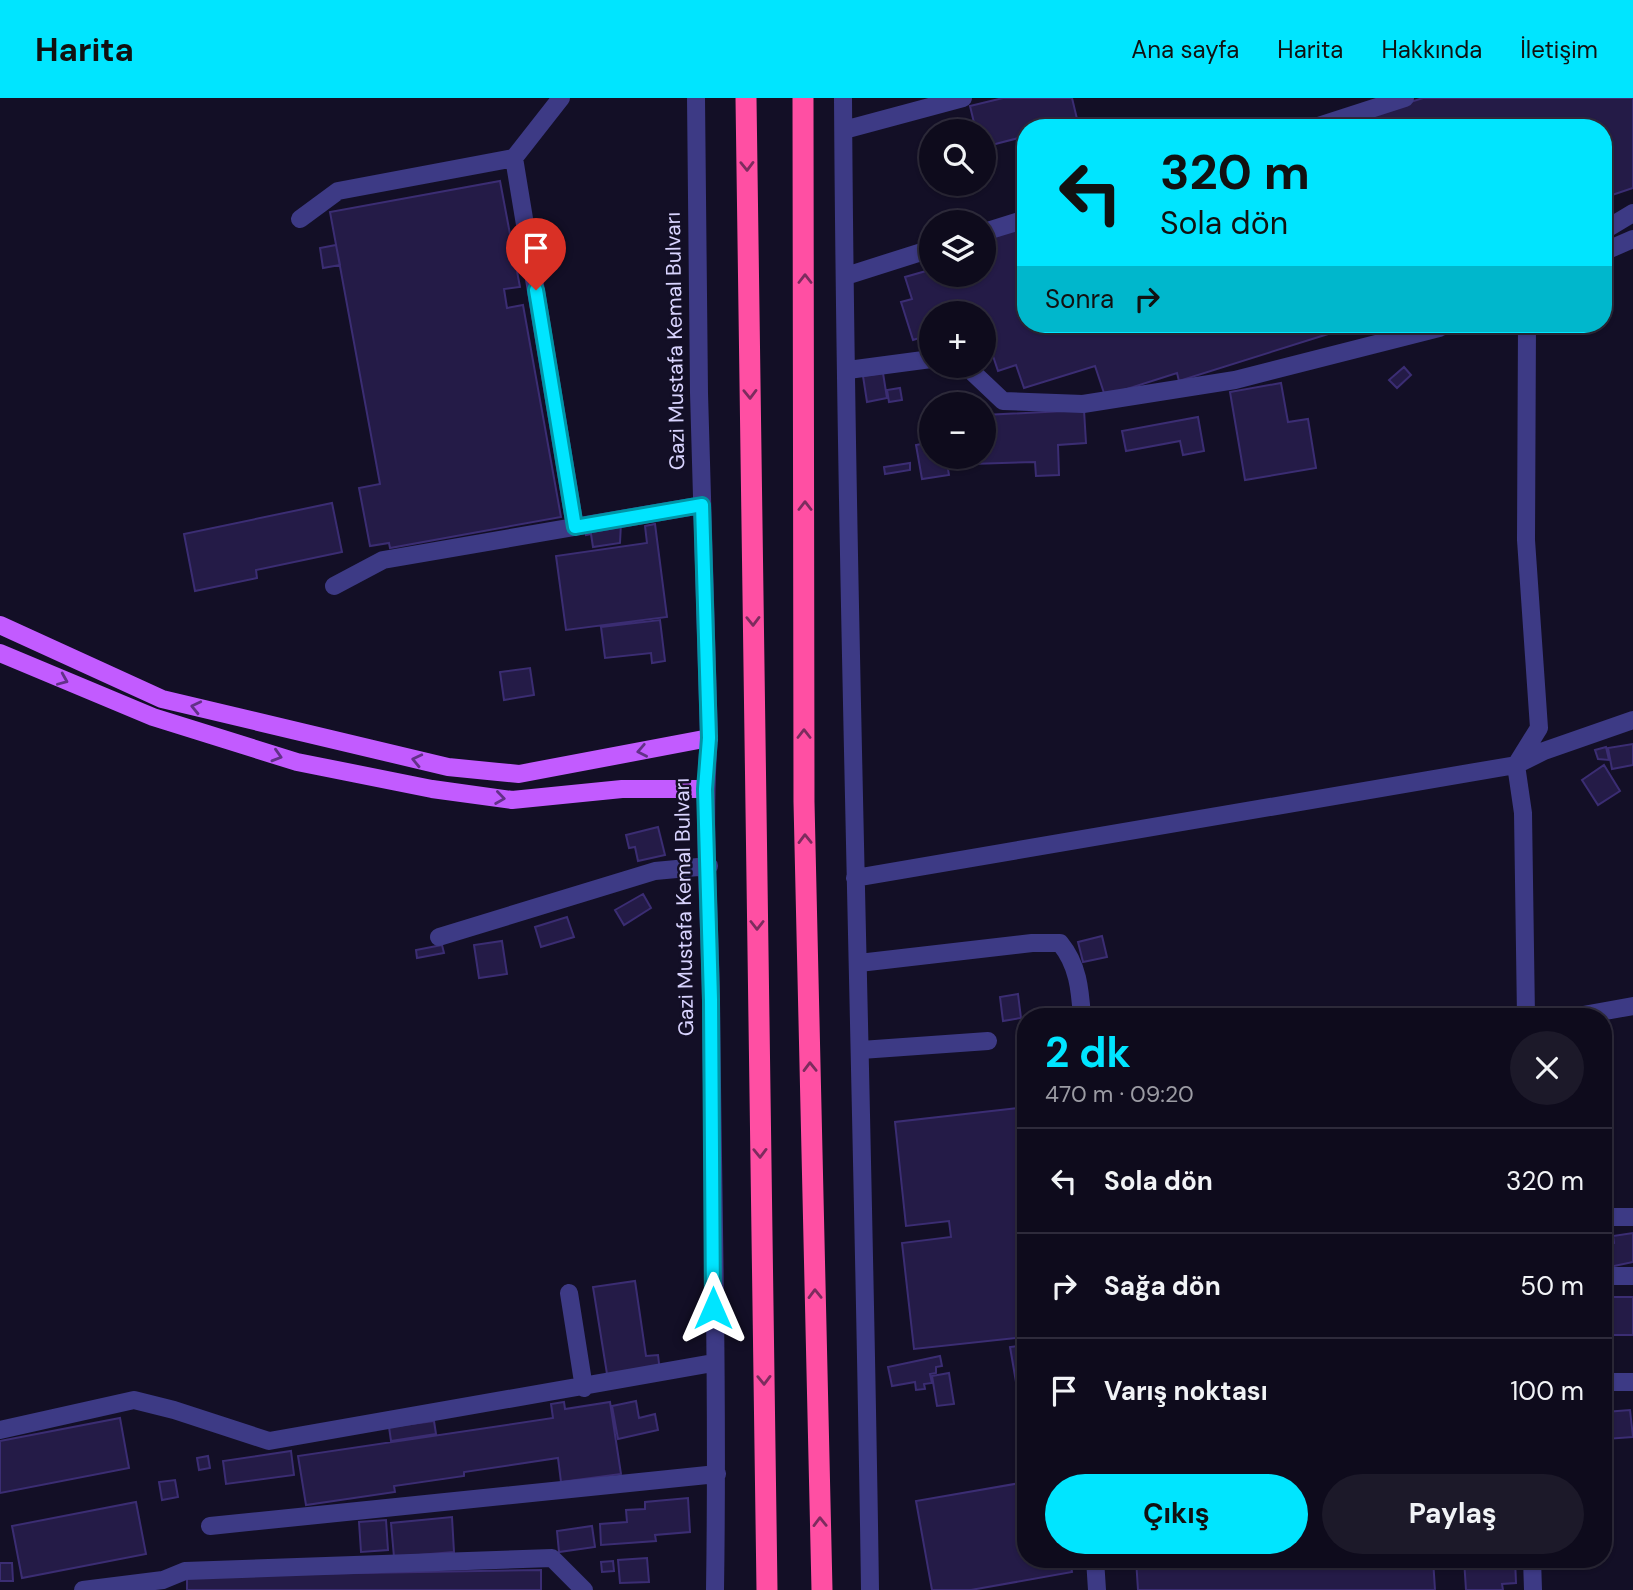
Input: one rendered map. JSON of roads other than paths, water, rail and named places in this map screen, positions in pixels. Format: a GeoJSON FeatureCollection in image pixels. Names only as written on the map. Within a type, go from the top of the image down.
{"type":"FeatureCollection","features":[{"type":"Feature","properties":{"kind":"highway"},"geometry":{"type":"LineString","coordinates":[[746,98],[767,1590]]}},
{"type":"Feature","properties":{"kind":"highway"},"geometry":{"type":"LineString","coordinates":[[803,98],[804,802],[822,1590]]}},
{"type":"Feature","properties":{"kind":"main road"},"geometry":{"type":"LineString","coordinates":[[0,625],[162,699],[448,767],[519,774],[709,738]]}},
{"type":"Feature","properties":{"kind":"main road"},"geometry":{"type":"LineString","coordinates":[[0,653],[153,718],[297,762],[432,789],[512,800],[622,789],[705,789]]}},
{"type":"Feature","properties":{"kind":"street"},"geometry":{"type":"LineString","coordinates":[[300,219],[338,191],[514,158],[561,98]]}},
{"type":"Feature","properties":{"kind":"street","name":"Gazi Mustafa Kemal Bulvarı"},"geometry":{"type":"LineString","coordinates":[[696,98],[702,505],[709,738],[705,789],[709,866],[713,1363],[717,1474],[715,1590]]}},
{"type":"Feature","properties":{"kind":"street"},"geometry":{"type":"LineString","coordinates":[[843,98],[855,878],[861,1049],[870,1590]]}},
{"type":"Feature","properties":{"kind":"street"},"geometry":{"type":"LineString","coordinates":[[844,130],[963,98]]}},
{"type":"Feature","properties":{"kind":"street"},"geometry":{"type":"LineString","coordinates":[[1340,119],[1405,98]]}},
{"type":"Feature","properties":{"kind":"street"},"geometry":{"type":"LineString","coordinates":[[514,158],[575,527]]}},
{"type":"Feature","properties":{"kind":"street"},"geometry":{"type":"LineString","coordinates":[[1612,226],[1633,213]]}},
{"type":"Feature","properties":{"kind":"street"},"geometry":{"type":"LineString","coordinates":[[996,228],[1017,222]]}},
{"type":"Feature","properties":{"kind":"street"},"geometry":{"type":"LineString","coordinates":[[1612,248],[1633,239]]}},
{"type":"Feature","properties":{"kind":"street"},"geometry":{"type":"LineString","coordinates":[[846,276],[919,253]]}},
{"type":"Feature","properties":{"kind":"street"},"geometry":{"type":"LineString","coordinates":[[979,378],[1003,401],[1083,404],[1236,380],[1419,333]]}},
{"type":"Feature","properties":{"kind":"street"},"geometry":{"type":"LineString","coordinates":[[1526,1008],[1523,813],[1516,765],[1539,728],[1526,540],[1527,333]]}},
{"type":"Feature","properties":{"kind":"street"},"geometry":{"type":"LineString","coordinates":[[848,370],[919,361]]}},
{"type":"Feature","properties":{"kind":"street"},"geometry":{"type":"LineString","coordinates":[[334,586],[383,560],[702,505]]}},
{"type":"Feature","properties":{"kind":"street"},"geometry":{"type":"LineString","coordinates":[[855,878],[1516,765],[1544,751],[1633,720]]}},
{"type":"Feature","properties":{"kind":"street"},"geometry":{"type":"LineString","coordinates":[[439,937],[654,871],[709,866]]}},
{"type":"Feature","properties":{"kind":"street"},"geometry":{"type":"LineString","coordinates":[[859,963],[1032,943],[1060,943],[1073,958],[1081,1008]]}},
{"type":"Feature","properties":{"kind":"street"},"geometry":{"type":"LineString","coordinates":[[1612,1010],[1633,1006]]}},
{"type":"Feature","properties":{"kind":"street"},"geometry":{"type":"LineString","coordinates":[[861,1049],[988,1041]]}},
{"type":"Feature","properties":{"kind":"street"},"geometry":{"type":"LineString","coordinates":[[1612,1217],[1633,1217]]}},
{"type":"Feature","properties":{"kind":"street"},"geometry":{"type":"LineString","coordinates":[[1612,1276],[1633,1276]]}},
{"type":"Feature","properties":{"kind":"street"},"geometry":{"type":"LineString","coordinates":[[569,1293],[584,1388]]}},
{"type":"Feature","properties":{"kind":"street"},"geometry":{"type":"LineString","coordinates":[[0,1430],[134,1401],[174,1410],[269,1441],[584,1388],[713,1363]]}},
{"type":"Feature","properties":{"kind":"street"},"geometry":{"type":"LineString","coordinates":[[1612,1382],[1633,1382]]}},
{"type":"Feature","properties":{"kind":"street"},"geometry":{"type":"LineString","coordinates":[[210,1526],[717,1474]]}},
{"type":"Feature","properties":{"kind":"street"},"geometry":{"type":"LineString","coordinates":[[83,1590],[163,1580],[185,1571],[552,1558],[584,1590]]}},
{"type":"Feature","properties":{"kind":"street"},"geometry":{"type":"LineString","coordinates":[[1096,1568],[1097,1590]]}},
{"type":"Feature","properties":{"kind":"street"},"geometry":{"type":"LineString","coordinates":[[1533,1568],[1534,1590]]}}]}
